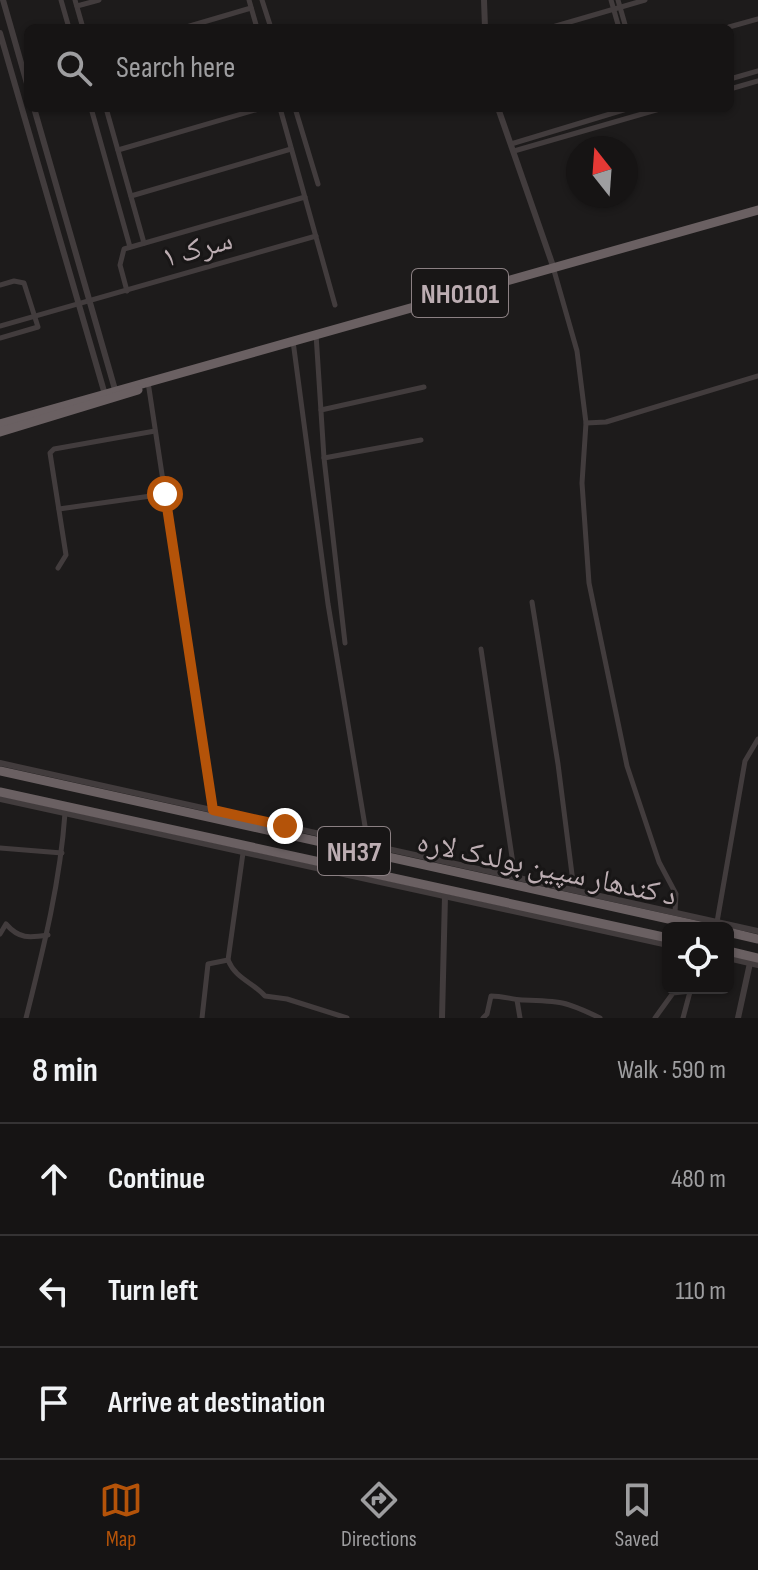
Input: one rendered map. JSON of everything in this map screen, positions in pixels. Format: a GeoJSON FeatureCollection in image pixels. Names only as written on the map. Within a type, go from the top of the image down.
{"type":"FeatureCollection","features":[{"type":"Feature","properties":{"kind":"highway","name":"NH0101"},"geometry":{"type":"LineString","coordinates":[[0,432],[292,340],[758,210]]}},
{"type":"Feature","properties":{"kind":"highway","name":"NH0101"},"geometry":{"type":"LineString","coordinates":[[0,424],[106,397]]}},
{"type":"Feature","properties":{"kind":"highway","name":"د کندهار سپین بولدک لاره"},"geometry":{"type":"LineString","coordinates":[[0,771],[699,922]]}},
{"type":"Feature","properties":{"kind":"highway","name":"د کندهار سپین بولدک لاره"},"geometry":{"type":"LineString","coordinates":[[0,792],[662,937]]}},
{"type":"Feature","properties":{"kind":"highway"},"geometry":{"type":"LineString","coordinates":[[734,933],[758,939]]}},
{"type":"Feature","properties":{"kind":"highway"},"geometry":{"type":"LineString","coordinates":[[734,953],[755,962]]}},
{"type":"Feature","properties":{"kind":"street"},"geometry":{"type":"LineString","coordinates":[[3,0],[24,73]]}},
{"type":"Feature","properties":{"kind":"street"},"geometry":{"type":"LineString","coordinates":[[61,0],[68,24]]}},
{"type":"Feature","properties":{"kind":"street"},"geometry":{"type":"LineString","coordinates":[[82,24],[76,3],[99,0]]}},
{"type":"Feature","properties":{"kind":"street"},"geometry":{"type":"LineString","coordinates":[[249,0],[256,24]]}},
{"type":"Feature","properties":{"kind":"street"},"geometry":{"type":"LineString","coordinates":[[262,0],[270,24]]}},
{"type":"Feature","properties":{"kind":"street"},"geometry":{"type":"LineString","coordinates":[[484,0],[485,24]]}},
{"type":"Feature","properties":{"kind":"street"},"geometry":{"type":"LineString","coordinates":[[611,0],[624,24]]}},
{"type":"Feature","properties":{"kind":"street"},"geometry":{"type":"LineString","coordinates":[[618,0],[619,24]]}},
{"type":"Feature","properties":{"kind":"street"},"geometry":{"type":"LineString","coordinates":[[563,24],[645,0]]}},
{"type":"Feature","properties":{"kind":"street"},"geometry":{"type":"LineString","coordinates":[[197,24],[251,8]]}},
{"type":"Feature","properties":{"kind":"street"},"geometry":{"type":"LineString","coordinates":[[734,26],[758,19]]}},
{"type":"Feature","properties":{"kind":"street"},"geometry":{"type":"LineString","coordinates":[[0,33],[106,397]]}},
{"type":"Feature","properties":{"kind":"street"},"geometry":{"type":"LineString","coordinates":[[734,78],[758,71]]}},
{"type":"Feature","properties":{"kind":"street"},"geometry":{"type":"LineString","coordinates":[[734,88],[758,81]]}},
{"type":"Feature","properties":{"kind":"street"},"geometry":{"type":"LineString","coordinates":[[35,112],[116,394]]}},
{"type":"Feature","properties":{"kind":"street"},"geometry":{"type":"LineString","coordinates":[[92,112],[130,247]]}},
{"type":"Feature","properties":{"kind":"street"},"geometry":{"type":"LineString","coordinates":[[107,112],[144,243]]}},
{"type":"Feature","properties":{"kind":"street"},"geometry":{"type":"LineString","coordinates":[[118,150],[248,112]]}},
{"type":"Feature","properties":{"kind":"street"},"geometry":{"type":"LineString","coordinates":[[281,112],[335,305]]}},
{"type":"Feature","properties":{"kind":"street"},"geometry":{"type":"LineString","coordinates":[[296,112],[318,184]]}},
{"type":"Feature","properties":{"kind":"street"},"geometry":{"type":"LineString","coordinates":[[500,112],[553,266],[577,351],[586,423],[582,483],[589,583],[627,766],[659,862],[676,894],[675,912]]}},
{"type":"Feature","properties":{"kind":"street"},"geometry":{"type":"LineString","coordinates":[[513,148],[618,112]]}},
{"type":"Feature","properties":{"kind":"street"},"geometry":{"type":"LineString","coordinates":[[513,148],[639,112]]}},
{"type":"Feature","properties":{"kind":"street"},"geometry":{"type":"LineString","coordinates":[[131,196],[291,149]]}},
{"type":"Feature","properties":{"kind":"street"},"geometry":{"type":"LineString","coordinates":[[127,291],[120,265],[124,249],[305,197]]}},
{"type":"Feature","properties":{"kind":"street","name":"سرک ۱"},"geometry":{"type":"LineString","coordinates":[[0,326],[316,236]]}},
{"type":"Feature","properties":{"kind":"street"},"geometry":{"type":"LineString","coordinates":[[0,285],[14,281],[24,283],[38,327],[0,338]]}},
{"type":"Feature","properties":{"kind":"street"},"geometry":{"type":"LineString","coordinates":[[316,333],[324,458],[345,643]]}},
{"type":"Feature","properties":{"kind":"street"},"geometry":{"type":"LineString","coordinates":[[292,340],[328,604],[368,844]]}},
{"type":"Feature","properties":{"kind":"street"},"geometry":{"type":"LineString","coordinates":[[586,423],[606,422],[758,376]]}},
{"type":"Feature","properties":{"kind":"street"},"geometry":{"type":"LineString","coordinates":[[148,384],[213,810]]}},
{"type":"Feature","properties":{"kind":"street"},"geometry":{"type":"LineString","coordinates":[[321,410],[424,387]]}},
{"type":"Feature","properties":{"kind":"street"},"geometry":{"type":"LineString","coordinates":[[58,568],[66,555],[50,453],[54,449],[155,431]]}},
{"type":"Feature","properties":{"kind":"street"},"geometry":{"type":"LineString","coordinates":[[324,458],[421,440]]}},
{"type":"Feature","properties":{"kind":"street"},"geometry":{"type":"LineString","coordinates":[[59,509],[165,494]]}},
{"type":"Feature","properties":{"kind":"street"},"geometry":{"type":"LineString","coordinates":[[532,602],[574,890]]}},
{"type":"Feature","properties":{"kind":"street"},"geometry":{"type":"LineString","coordinates":[[481,649],[515,877]]}},
{"type":"Feature","properties":{"kind":"street"},"geometry":{"type":"LineString","coordinates":[[714,922],[745,761],[758,739]]}},
{"type":"Feature","properties":{"kind":"street"},"geometry":{"type":"LineString","coordinates":[[0,763],[675,912],[704,922]]}},
{"type":"Feature","properties":{"kind":"street"},"geometry":{"type":"LineString","coordinates":[[0,799],[662,944]]}},
{"type":"Feature","properties":{"kind":"street"},"geometry":{"type":"LineString","coordinates":[[26,1018],[48,935],[62,853],[65,813]]}},
{"type":"Feature","properties":{"kind":"street"},"geometry":{"type":"LineString","coordinates":[[0,848],[62,853]]}},
{"type":"Feature","properties":{"kind":"street"},"geometry":{"type":"LineString","coordinates":[[243,853],[228,960],[234,973],[254,984],[265,996],[287,999],[347,1018]]}},
{"type":"Feature","properties":{"kind":"street"},"geometry":{"type":"LineString","coordinates":[[442,1018],[445,896]]}},
{"type":"Feature","properties":{"kind":"street"},"geometry":{"type":"LineString","coordinates":[[0,934],[6,924],[15,934],[32,937],[48,935]]}},
{"type":"Feature","properties":{"kind":"street"},"geometry":{"type":"LineString","coordinates":[[734,928],[758,931]]}},
{"type":"Feature","properties":{"kind":"street"},"geometry":{"type":"LineString","coordinates":[[734,959],[755,962],[739,1017]]}},
{"type":"Feature","properties":{"kind":"street"},"geometry":{"type":"LineString","coordinates":[[202,1018],[208,964],[228,960]]}},
{"type":"Feature","properties":{"kind":"street"},"geometry":{"type":"LineString","coordinates":[[655,1018],[672,994]]}},
{"type":"Feature","properties":{"kind":"street"},"geometry":{"type":"LineString","coordinates":[[683,1018],[690,994]]}},
{"type":"Feature","properties":{"kind":"street"},"geometry":{"type":"LineString","coordinates":[[486,1017],[491,996],[504,995],[517,1000],[557,999],[600,1018]]}},
{"type":"Feature","properties":{"kind":"street"},"geometry":{"type":"LineString","coordinates":[[517,1000],[520,1018]]}},
{"type":"Feature","properties":{"kind":"route"},"geometry":{"type":"LineString","coordinates":[[165,494],[213,810],[285,826]]}}]}
